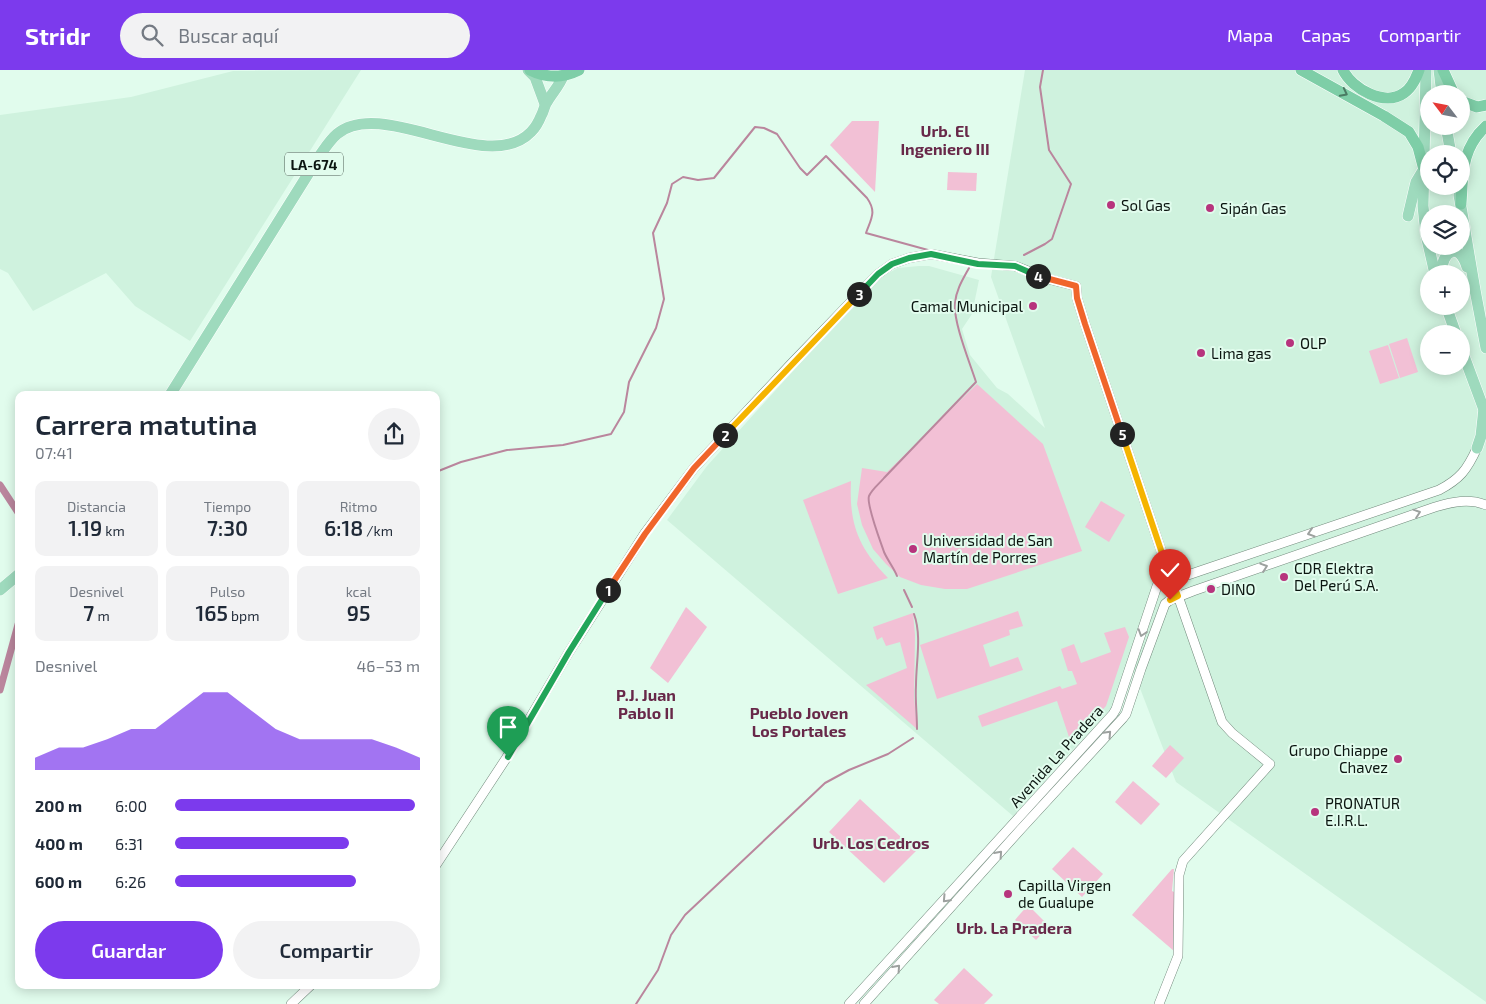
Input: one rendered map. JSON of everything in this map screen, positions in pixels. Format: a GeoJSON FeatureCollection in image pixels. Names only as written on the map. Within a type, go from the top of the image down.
{"type":"FeatureCollection","features":[{"type":"Feature","properties":{"kind":"highway"},"geometry":{"type":"LineString","coordinates":[[529,70],[547,76],[563,76],[579,70]]}},
{"type":"Feature","properties":{"kind":"highway"},"geometry":{"type":"LineString","coordinates":[[1301,70],[1409,132],[1418,147],[1420,155]]}},
{"type":"Feature","properties":{"kind":"highway"},"geometry":{"type":"LineString","coordinates":[[1343,70],[1349,80],[1364,91],[1382,98],[1390,98],[1398,97],[1405,93],[1419,70]]}},
{"type":"Feature","properties":{"kind":"highway"},"geometry":{"type":"LineString","coordinates":[[1441,70],[1448,85]]}},
{"type":"Feature","properties":{"kind":"highway"},"geometry":{"type":"LineString","coordinates":[[1470,105],[1477,107],[1486,105]]}},
{"type":"Feature","properties":{"kind":"highway"},"geometry":{"type":"LineString","coordinates":[[1461,204],[1465,158],[1474,139],[1486,126]]}},
{"type":"Feature","properties":{"kind":"main road"},"geometry":{"type":"LineString","coordinates":[[529,70],[535,77],[545,104]]}},
{"type":"Feature","properties":{"kind":"main road"},"geometry":{"type":"LineString","coordinates":[[1424,145],[1426,70]]}},
{"type":"Feature","properties":{"kind":"main road"},"geometry":{"type":"LineString","coordinates":[[1441,70],[1442,85]]}},
{"type":"Feature","properties":{"kind":"main road","name":"LA-674"},"geometry":{"type":"LineString","coordinates":[[172,391],[320,155],[337,134],[354,126],[381,124],[480,145],[500,146],[510,144],[531,132],[541,116],[545,104],[563,76]]}},
{"type":"Feature","properties":{"kind":"main road"},"geometry":{"type":"LineString","coordinates":[[1408,216],[1416,182],[1420,174]]}},
{"type":"Feature","properties":{"kind":"main road"},"geometry":{"type":"LineString","coordinates":[[1423,195],[1426,235],[1433,265]]}},
{"type":"Feature","properties":{"kind":"main road"},"geometry":{"type":"LineString","coordinates":[[1460,195],[1486,348]]}},
{"type":"Feature","properties":{"kind":"main road"},"geometry":{"type":"LineString","coordinates":[[1442,265],[1446,255],[1454,251],[1462,256],[1466,265]]}},
{"type":"Feature","properties":{"kind":"main road"},"geometry":{"type":"LineString","coordinates":[[1470,276],[1475,290]]}},
{"type":"Feature","properties":{"kind":"main road"},"geometry":{"type":"LineString","coordinates":[[1470,372],[1485,411],[1477,448]]}},
{"type":"Feature","properties":{"kind":"main road"},"geometry":{"type":"LineString","coordinates":[[0,590],[15,577]]}},
{"type":"Feature","properties":{"kind":"street"},"geometry":{"type":"LineString","coordinates":[[440,859],[508,757],[569,652],[641,540],[694,468],[878,274],[892,264],[909,258],[931,254],[978,264],[1015,266],[1048,280],[1076,286],[1077,298],[1085,324],[1170,577],[1222,722],[1232,733],[1270,764],[1183,861],[1179,874],[1178,956],[1159,1004]]}},
{"type":"Feature","properties":{"kind":"street"},"geometry":{"type":"LineString","coordinates":[[1170,577],[1188,575],[1439,490],[1465,472],[1477,448]]}},
{"type":"Feature","properties":{"kind":"street"},"geometry":{"type":"LineString","coordinates":[[1153,598],[1165,604],[1178,596],[1435,507],[1460,501],[1472,501],[1486,505]]}},
{"type":"Feature","properties":{"kind":"street"},"geometry":{"type":"LineString","coordinates":[[1218,565],[1224,580]]}},
{"type":"Feature","properties":{"kind":"street","name":"Avenida La Pradera"},"geometry":{"type":"LineString","coordinates":[[849,1004],[1113,714],[1157,586],[1170,577]]}},
{"type":"Feature","properties":{"kind":"street","name":"Avenida La Pradera"},"geometry":{"type":"LineString","coordinates":[[864,1004],[1123,718],[1165,604]]}},
{"type":"Feature","properties":{"kind":"street"},"geometry":{"type":"LineString","coordinates":[[291,1004],[307,989]]}},
{"type":"Feature","properties":{"kind":"shaded area"},"geometry":{"type":"Polygon","coordinates":[[[361,70],[190,341],[135,306],[106,273],[33,311],[8,273],[0,269],[0,115],[131,97],[233,71],[361,70]]]}},
{"type":"Feature","properties":{"kind":"shaded area"},"geometry":{"type":"Polygon","coordinates":[[[1025,70],[1486,70],[1486,1002],[1176,782],[1128,657],[1111,708],[1061,762],[1056,762],[1051,769],[1051,774],[1013,816],[667,520],[707,466],[871,285],[879,278],[898,268],[929,266],[979,280],[972,314],[962,329],[970,355],[997,388],[1008,394],[1045,428],[991,277],[1025,70]]]}},
{"type":"Feature","properties":{"kind":"shaded area"},"geometry":{"type":"Polygon","coordinates":[[[852,121],[879,121],[875,192],[830,145],[852,121]]]}},
{"type":"Feature","properties":{"kind":"shaded area"},"geometry":{"type":"Polygon","coordinates":[[[948,172],[977,173],[976,191],[947,190],[948,172]]]}},
{"type":"Feature","properties":{"kind":"shaded area"},"geometry":{"type":"Polygon","coordinates":[[[1407,338],[1418,372],[1400,378],[1389,344],[1407,338]]]}},
{"type":"Feature","properties":{"kind":"shaded area"},"geometry":{"type":"Polygon","coordinates":[[[1388,345],[1399,378],[1380,384],[1369,351],[1388,345]]]}},
{"type":"Feature","properties":{"kind":"shaded area"},"geometry":{"type":"Polygon","coordinates":[[[977,384],[1043,444],[1082,551],[967,589],[945,589],[921,585],[900,577],[873,549],[862,525],[857,504],[862,468],[887,472],[977,384]]]}},
{"type":"Feature","properties":{"kind":"shaded area"},"geometry":{"type":"Polygon","coordinates":[[[851,481],[852,510],[858,534],[869,556],[888,578],[838,594],[803,500],[851,481]]]}},
{"type":"Feature","properties":{"kind":"shaded area"},"geometry":{"type":"Polygon","coordinates":[[[1101,501],[1125,515],[1109,542],[1085,527],[1101,501]]]}},
{"type":"Feature","properties":{"kind":"shaded area"},"geometry":{"type":"Polygon","coordinates":[[[686,607],[707,627],[668,683],[650,668],[686,607]]]}},
{"type":"Feature","properties":{"kind":"shaded area"},"geometry":{"type":"Polygon","coordinates":[[[1018,611],[1023,626],[1009,630],[1010,635],[983,645],[990,667],[1018,657],[1023,670],[937,699],[920,645],[1018,611]]]}},
{"type":"Feature","properties":{"kind":"shaded area"},"geometry":{"type":"Polygon","coordinates":[[[913,613],[915,635],[914,697],[917,729],[866,685],[907,668],[900,642],[886,646],[882,637],[877,640],[873,627],[913,613]]]}},
{"type":"Feature","properties":{"kind":"shaded area"},"geometry":{"type":"Polygon","coordinates":[[[1125,627],[1129,637],[1106,706],[1071,743],[1057,701],[982,727],[978,716],[1060,686],[1062,689],[1077,684],[1072,671],[1068,671],[1061,649],[1074,644],[1081,663],[1111,652],[1104,633],[1125,627]]]}},
{"type":"Feature","properties":{"kind":"shaded area"},"geometry":{"type":"Polygon","coordinates":[[[1170,745],[1184,758],[1166,778],[1152,766],[1170,745]]]}},
{"type":"Feature","properties":{"kind":"shaded area"},"geometry":{"type":"Polygon","coordinates":[[[1133,781],[1160,804],[1141,825],[1115,802],[1133,781]]]}},
{"type":"Feature","properties":{"kind":"shaded area"},"geometry":{"type":"Polygon","coordinates":[[[860,799],[916,851],[884,883],[829,832],[860,799]]]}},
{"type":"Feature","properties":{"kind":"shaded area"},"geometry":{"type":"Polygon","coordinates":[[[1073,847],[1103,874],[1082,897],[1052,869],[1073,847]]]}},
{"type":"Feature","properties":{"kind":"shaded area"},"geometry":{"type":"Polygon","coordinates":[[[1174,869],[1172,891],[1176,893],[1174,951],[1132,915],[1174,869]]]}},
{"type":"Feature","properties":{"kind":"shaded area"},"geometry":{"type":"Polygon","coordinates":[[[1028,905],[1049,926],[1036,940],[1015,920],[1028,905]]]}},
{"type":"Feature","properties":{"kind":"shaded area"},"geometry":{"type":"Polygon","coordinates":[[[964,968],[993,995],[984,1004],[939,1004],[934,1000],[964,968]]]}},
{"type":"Feature","properties":{"kind":"waterway"},"geometry":{"type":"LineString","coordinates":[[1024,255],[1052,239],[1071,184],[1049,150],[1040,87],[1043,70]]}},
{"type":"Feature","properties":{"kind":"waterway"},"geometry":{"type":"LineString","coordinates":[[440,470],[461,462],[507,450],[563,445],[611,434],[624,412],[629,382],[656,328],[664,299],[653,233],[667,203],[672,184],[683,177],[698,180],[714,178],[755,127],[764,128],[777,134],[800,168],[807,175],[826,156],[870,203],[872,216],[866,233],[928,250]]}},
{"type":"Feature","properties":{"kind":"waterway"},"geometry":{"type":"LineString","coordinates":[[897,576],[884,552],[874,524],[869,496],[876,486],[976,382],[959,331],[955,311],[957,294],[969,268]]}},
{"type":"Feature","properties":{"kind":"waterway"},"geometry":{"type":"LineString","coordinates":[[0,485],[15,508]]}},
{"type":"Feature","properties":{"kind":"waterway"},"geometry":{"type":"LineString","coordinates":[[904,590],[912,607]]}},
{"type":"Feature","properties":{"kind":"waterway"},"geometry":{"type":"LineString","coordinates":[[914,614],[918,631],[917,729]]}},
{"type":"Feature","properties":{"kind":"waterway"},"geometry":{"type":"LineString","coordinates":[[0,690],[15,636]]}},
{"type":"Feature","properties":{"kind":"waterway"},"geometry":{"type":"LineString","coordinates":[[636,1004],[658,970],[671,935],[685,915],[825,783],[849,770],[888,754],[913,738]]}},
{"type":"Feature","properties":{"kind":"place","name":"Sol Gas"},"geometry":{"type":"Point","coordinates":[1111,205]}},
{"type":"Feature","properties":{"kind":"place","name":"Sipán Gas"},"geometry":{"type":"Point","coordinates":[1210,208]}},
{"type":"Feature","properties":{"kind":"place","name":"Camal Municipal"},"geometry":{"type":"Point","coordinates":[1033,306]}},
{"type":"Feature","properties":{"kind":"place","name":"OLP"},"geometry":{"type":"Point","coordinates":[1290,343]}},
{"type":"Feature","properties":{"kind":"place","name":"Lima gas"},"geometry":{"type":"Point","coordinates":[1201,353]}},
{"type":"Feature","properties":{"kind":"place","name":"Universidad de San Martín de Porres"},"geometry":{"type":"Point","coordinates":[913,549]}},
{"type":"Feature","properties":{"kind":"place","name":"CDR Elektra Del Perú S.A."},"geometry":{"type":"Point","coordinates":[1284,577]}},
{"type":"Feature","properties":{"kind":"place","name":"DINO"},"geometry":{"type":"Point","coordinates":[1211,589]}},
{"type":"Feature","properties":{"kind":"place","name":"Grupo Chiappe Chavez"},"geometry":{"type":"Point","coordinates":[1398,759]}},
{"type":"Feature","properties":{"kind":"place","name":"PRONATUR E.I.R.L."},"geometry":{"type":"Point","coordinates":[1315,812]}},
{"type":"Feature","properties":{"kind":"place","name":"Capilla Virgen de Gualupe"},"geometry":{"type":"Point","coordinates":[1008,894]}},
{"type":"Feature","properties":{"kind":"district","name":"Urb. El Ingeniero III"},"geometry":{"type":"Point","coordinates":[945,139]}},
{"type":"Feature","properties":{"kind":"district","name":"P.J. Juan Pablo II"},"geometry":{"type":"Point","coordinates":[646,703]}},
{"type":"Feature","properties":{"kind":"district","name":"Pueblo Joven Los Portales"},"geometry":{"type":"Point","coordinates":[799,721]}},
{"type":"Feature","properties":{"kind":"district","name":"Urb. Los Cedros"},"geometry":{"type":"Point","coordinates":[871,842]}},
{"type":"Feature","properties":{"kind":"district","name":"Urb. La Pradera"},"geometry":{"type":"Point","coordinates":[1014,927]}},
{"type":"Feature","properties":{"kind":"route"},"geometry":{"type":"LineString","coordinates":[[508,757],[569,652],[641,540],[694,468],[878,274],[892,264],[909,258],[931,254],[964,262],[1015,266],[1048,280],[1076,286],[1077,298],[1085,324],[1178,596],[1170,600]]}}]}
